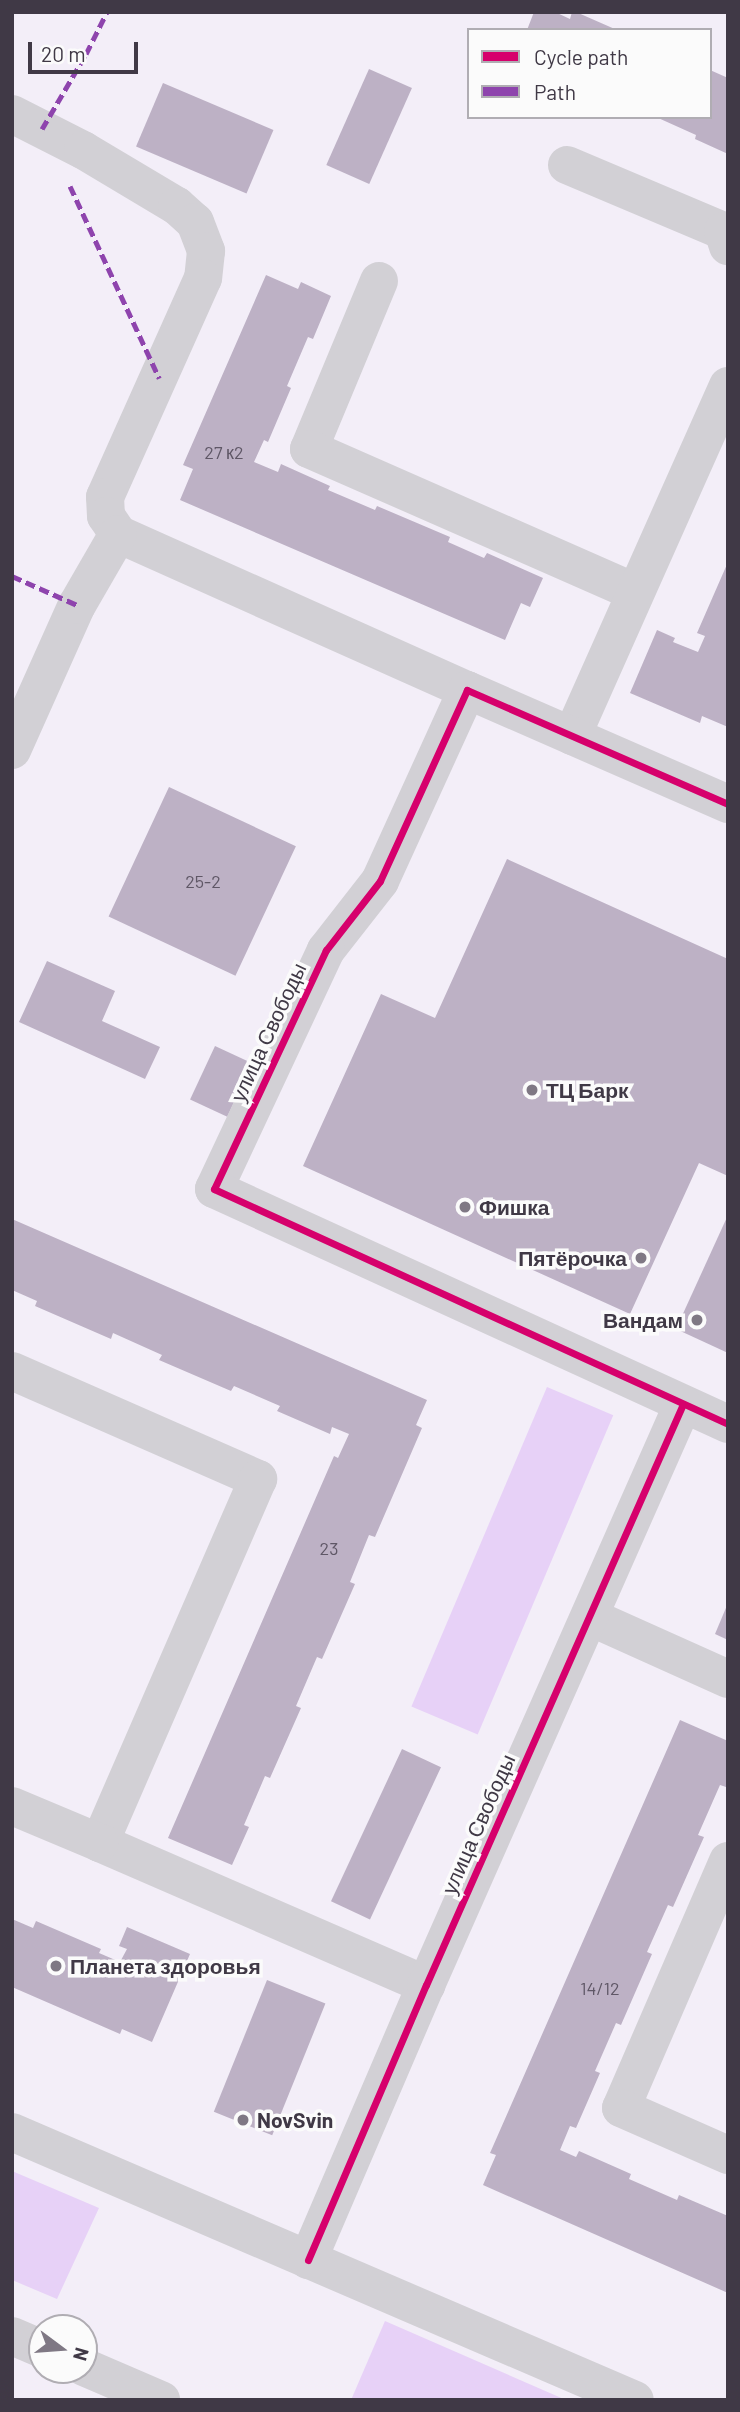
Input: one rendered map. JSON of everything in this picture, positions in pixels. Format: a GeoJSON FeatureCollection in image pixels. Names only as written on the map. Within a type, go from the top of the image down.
{"type":"FeatureCollection","features":[{"type":"Feature","properties":{"kind":"street"},"geometry":{"type":"LineString","coordinates":[[12,114],[83,150],[177,206],[195,222],[206,251],[203,278],[105,497],[106,516],[118,534],[467,690],[727,801]]}},
{"type":"Feature","properties":{"kind":"street"},"geometry":{"type":"LineString","coordinates":[[567,165],[723,232],[728,246]]}},
{"type":"Feature","properties":{"kind":"street"},"geometry":{"type":"LineString","coordinates":[[379,281],[309,449],[635,592]]}},
{"type":"Feature","properties":{"kind":"street"},"geometry":{"type":"LineString","coordinates":[[572,736],[728,386]]}},
{"type":"Feature","properties":{"kind":"street"},"geometry":{"type":"LineString","coordinates":[[12,750],[77,605],[118,534]]}},
{"type":"Feature","properties":{"kind":"street","name":"улица Свободы"},"geometry":{"type":"LineString","coordinates":[[467,690],[380,881],[326,950],[214,1189],[728,1423]]}},
{"type":"Feature","properties":{"kind":"street"},"geometry":{"type":"LineString","coordinates":[[12,1371],[258,1479],[100,1843]]}},
{"type":"Feature","properties":{"kind":"street","name":"улица Свободы"},"geometry":{"type":"LineString","coordinates":[[308,2260],[426,1984],[683,1404]]}},
{"type":"Feature","properties":{"kind":"street"},"geometry":{"type":"LineString","coordinates":[[590,1617],[728,1679]]}},
{"type":"Feature","properties":{"kind":"street"},"geometry":{"type":"LineString","coordinates":[[12,1806],[426,1984]]}},
{"type":"Feature","properties":{"kind":"street"},"geometry":{"type":"LineString","coordinates":[[728,1861],[621,2108],[728,2155]]}},
{"type":"Feature","properties":{"kind":"street"},"geometry":{"type":"LineString","coordinates":[[12,2132],[635,2400]]}},
{"type":"Feature","properties":{"kind":"street"},"geometry":{"type":"LineString","coordinates":[[98,2373],[161,2400]]}},
{"type":"Feature","properties":{"kind":"shaded area"},"geometry":{"type":"Polygon","coordinates":[[[547,1387],[613,1415],[478,1735],[411,1706],[547,1387]]]}},
{"type":"Feature","properties":{"kind":"shaded area"},"geometry":{"type":"Polygon","coordinates":[[[12,2171],[99,2208],[57,2299],[12,2280],[12,2171]]]}},
{"type":"Feature","properties":{"kind":"shaded area"},"geometry":{"type":"Polygon","coordinates":[[[385,2321],[566,2400],[351,2400],[385,2321]]]}},
{"type":"Feature","properties":{"kind":"building"},"geometry":{"type":"Polygon","coordinates":[[[534,12],[555,12],[570,19],[572,12],[576,12],[612,28],[528,28],[534,12]]]}},
{"type":"Feature","properties":{"kind":"building"},"geometry":{"type":"Polygon","coordinates":[[[369,69],[412,88],[369,184],[326,165],[369,69]]]}},
{"type":"Feature","properties":{"kind":"building"},"geometry":{"type":"Polygon","coordinates":[[[712,71],[728,78],[728,154],[695,139],[696,135],[660,119],[712,119],[712,71]]]}},
{"type":"Feature","properties":{"kind":"building"},"geometry":{"type":"Polygon","coordinates":[[[163,83],[273,130],[247,193],[136,147],[163,83]]]}},
{"type":"Feature","properties":{"kind":"building"},"geometry":{"type":"Polygon","coordinates":[[[266,275],[298,289],[301,282],[331,296],[313,339],[308,337],[287,386],[291,388],[268,442],[264,440],[254,462],[278,472],[281,464],[330,486],[328,490],[375,510],[377,506],[450,537],[448,542],[484,558],[487,553],[543,578],[530,607],[521,603],[505,640],[180,500],[193,469],[183,465],[266,275]]]}},
{"type":"Feature","properties":{"kind":"building"},"geometry":{"type":"Polygon","coordinates":[[[728,562],[728,727],[702,716],[700,723],[630,693],[657,630],[675,638],[673,642],[698,652],[705,636],[697,633],[728,562]]]}},
{"type":"Feature","properties":{"kind":"building"},"geometry":{"type":"Polygon","coordinates":[[[169,787],[296,846],[235,976],[109,917],[169,787]]]}},
{"type":"Feature","properties":{"kind":"building","name":"ТЦ Барк"},"geometry":{"type":"Polygon","coordinates":[[[507,859],[728,959],[728,1176],[699,1163],[630,1314],[303,1166],[381,994],[435,1018],[507,859]]]}},
{"type":"Feature","properties":{"kind":"building"},"geometry":{"type":"Polygon","coordinates":[[[47,961],[115,991],[102,1021],[160,1047],[145,1079],[19,1022],[47,961]]]}},
{"type":"Feature","properties":{"kind":"building"},"geometry":{"type":"Polygon","coordinates":[[[215,1046],[252,1063],[227,1117],[190,1099],[215,1046]]]}},
{"type":"Feature","properties":{"kind":"building"},"geometry":{"type":"Polygon","coordinates":[[[728,1215],[728,1353],[676,1329],[728,1215]]]}},
{"type":"Feature","properties":{"kind":"building"},"geometry":{"type":"Polygon","coordinates":[[[12,1219],[427,1400],[416,1425],[422,1428],[375,1537],[369,1535],[350,1582],[355,1584],[322,1659],[317,1657],[296,1706],[301,1708],[270,1778],[265,1776],[244,1825],[249,1827],[232,1865],[168,1838],[334,1456],[338,1458],[349,1434],[332,1427],[330,1434],[277,1411],[280,1406],[234,1386],[231,1391],[159,1360],[162,1355],[113,1333],[111,1339],[35,1306],[37,1301],[12,1290],[12,1219]]]}},
{"type":"Feature","properties":{"kind":"building"},"geometry":{"type":"Polygon","coordinates":[[[728,1603],[728,1640],[715,1634],[728,1603]]]}},
{"type":"Feature","properties":{"kind":"building"},"geometry":{"type":"Polygon","coordinates":[[[680,1720],[728,1741],[728,1782],[726,1787],[720,1785],[698,1835],[704,1837],[673,1907],[668,1905],[647,1952],[652,1954],[621,2025],[616,2023],[595,2071],[600,2073],[576,2128],[570,2126],[560,2150],[576,2157],[579,2151],[631,2174],[629,2179],[677,2200],[679,2195],[728,2216],[728,2293],[483,2185],[496,2155],[490,2153],[680,1720]]]}},
{"type":"Feature","properties":{"kind":"building"},"geometry":{"type":"Polygon","coordinates":[[[402,1749],[441,1767],[370,1919],[331,1901],[402,1749]]]}},
{"type":"Feature","properties":{"kind":"building"},"geometry":{"type":"Polygon","coordinates":[[[12,1919],[33,1928],[36,1921],[101,1949],[99,1953],[120,1962],[127,1949],[119,1946],[127,1927],[190,1954],[152,2042],[122,2029],[120,2034],[12,1987],[12,1919]]]}},
{"type":"Feature","properties":{"kind":"building"},"geometry":{"type":"Polygon","coordinates":[[[267,1980],[325,2004],[272,2135],[214,2112],[267,1980]]]}},
{"type":"Feature","properties":{"kind":"marked path"},"geometry":{"type":"LineString","coordinates":[[42,129],[107,12]]}},
{"type":"Feature","properties":{"kind":"marked path"},"geometry":{"type":"LineString","coordinates":[[70,186],[159,378]]}},
{"type":"Feature","properties":{"kind":"marked path"},"geometry":{"type":"LineString","coordinates":[[12,576],[77,605]]}},
{"type":"Feature","properties":{"kind":"cycle path"},"geometry":{"type":"LineString","coordinates":[[728,804],[467,690],[380,881],[326,950],[214,1189],[728,1424]]}},
{"type":"Feature","properties":{"kind":"cycle path"},"geometry":{"type":"LineString","coordinates":[[308,2260],[426,1985],[683,1404]]}},
{"type":"Feature","properties":{"kind":"place","name":"ТЦ Барк"},"geometry":{"type":"Point","coordinates":[532,1090]}},
{"type":"Feature","properties":{"kind":"place","name":"Фишка"},"geometry":{"type":"Point","coordinates":[465,1207]}},
{"type":"Feature","properties":{"kind":"place","name":"Пятёрочка"},"geometry":{"type":"Point","coordinates":[641,1258]}},
{"type":"Feature","properties":{"kind":"place","name":"Вандам"},"geometry":{"type":"Point","coordinates":[697,1320]}},
{"type":"Feature","properties":{"kind":"place","name":"Планета здоровья"},"geometry":{"type":"Point","coordinates":[56,1966]}},
{"type":"Feature","properties":{"kind":"place","name":"NovSvin"},"geometry":{"type":"Point","coordinates":[243,2120]}}]}
